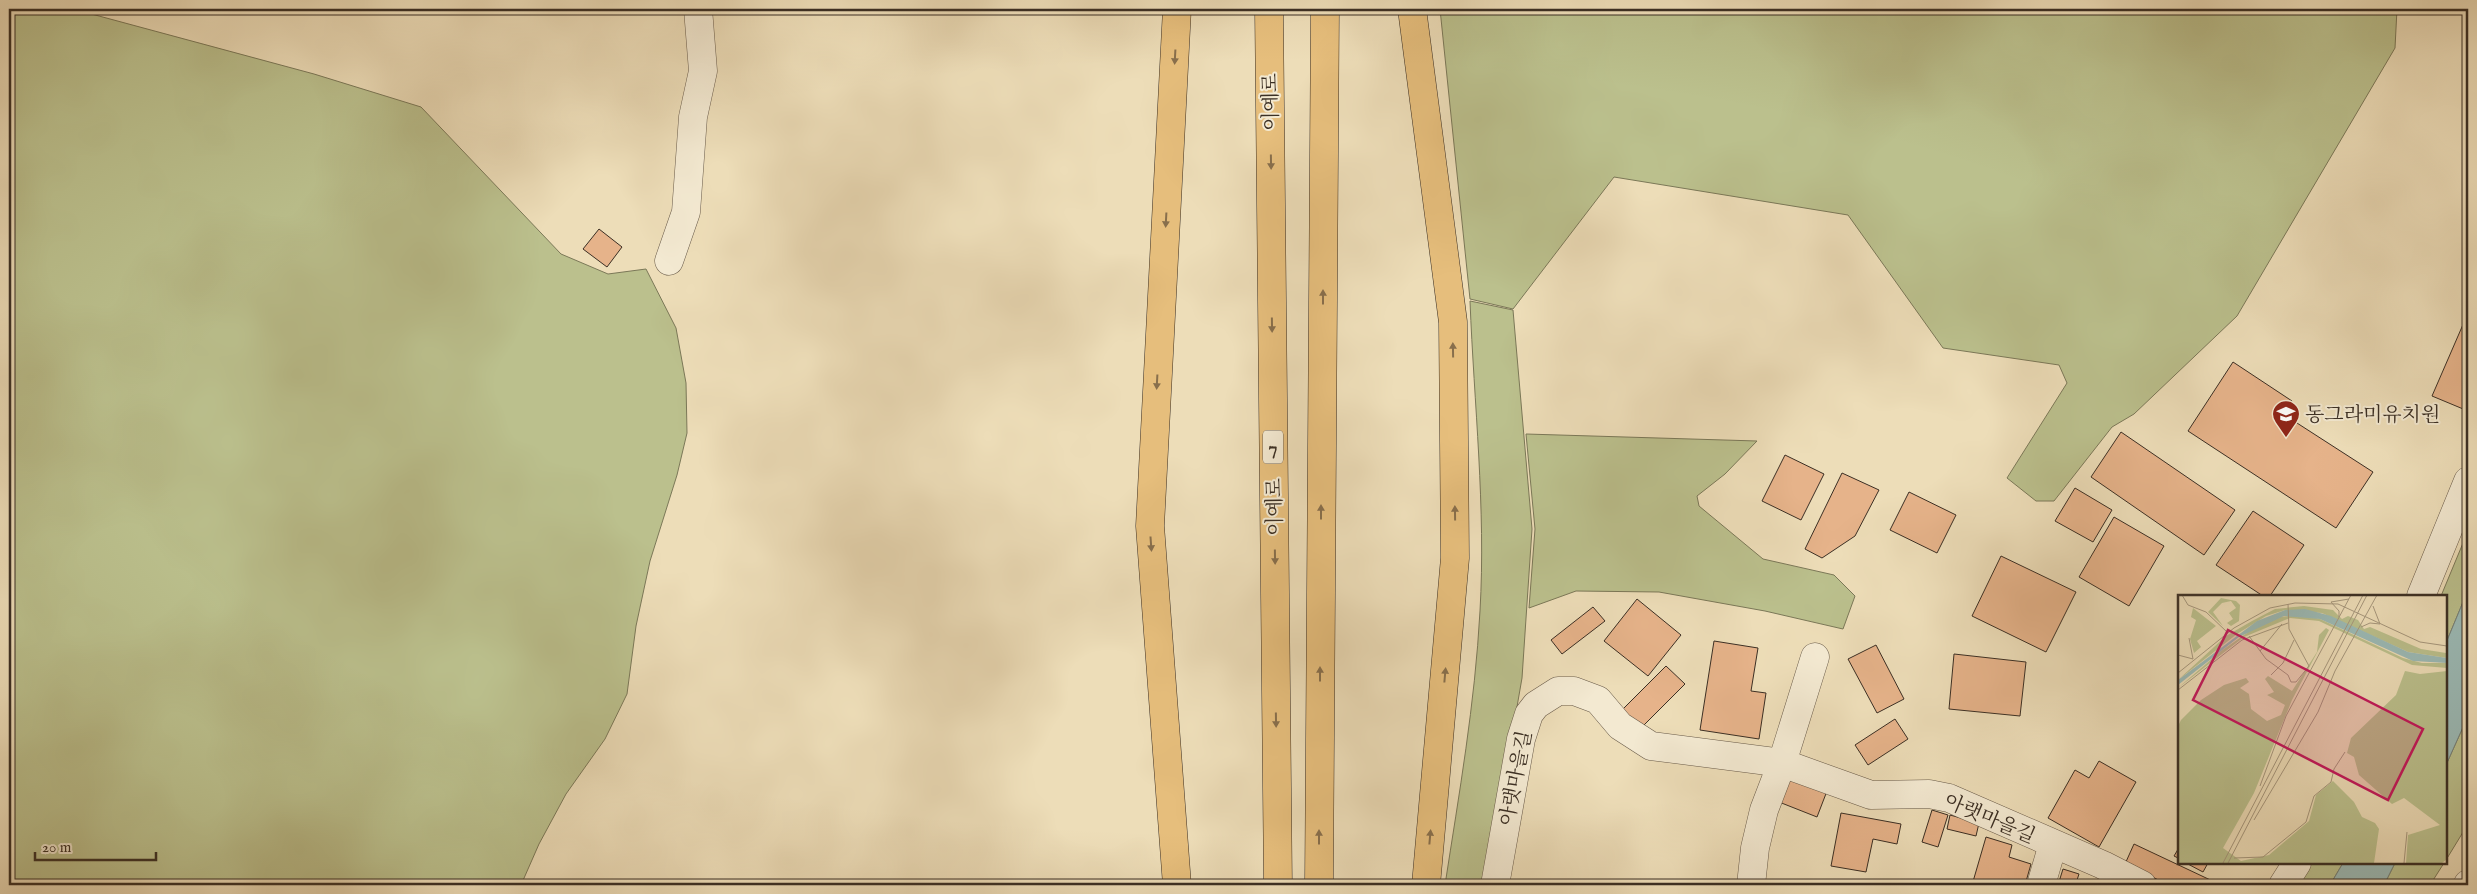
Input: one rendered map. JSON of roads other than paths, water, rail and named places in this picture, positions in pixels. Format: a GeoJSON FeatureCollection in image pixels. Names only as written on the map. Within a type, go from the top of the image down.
{"type":"FeatureCollection","features":[{"type":"Feature","properties":{"kind":"highway"},"geometry":{"type":"LineString","coordinates":[[1177,9],[1150,526],[1177,885]]}},
{"type":"Feature","properties":{"kind":"highway","name":"이예로"},"geometry":{"type":"LineString","coordinates":[[1269,9],[1278,885]]}},
{"type":"Feature","properties":{"kind":"highway"},"geometry":{"type":"LineString","coordinates":[[1319,885],[1325,9]]}},
{"type":"Feature","properties":{"kind":"highway"},"geometry":{"type":"LineString","coordinates":[[1412,9],[1453,322],[1455,558],[1426,885]]}},
{"type":"Feature","properties":{"kind":"street"},"geometry":{"type":"LineString","coordinates":[[669,261],[686,212],[693,117],[703,71],[702,36],[698,9]]}},
{"type":"Feature","properties":{"kind":"street"},"geometry":{"type":"LineString","coordinates":[[2421,595],[2468,481]]}},
{"type":"Feature","properties":{"kind":"street"},"geometry":{"type":"LineString","coordinates":[[1751,885],[1755,848],[1764,810],[1782,763],[1815,657]]}},
{"type":"Feature","properties":{"kind":"street","name":"아랫마을길"},"geometry":{"type":"LineString","coordinates":[[1495,885],[1521,739],[1529,714],[1536,705],[1558,691],[1574,690],[1598,700],[1620,726],[1651,746],[1782,763],[1871,795],[1929,794],[1949,798],[2103,865],[2142,885]]}},
{"type":"Feature","properties":{"kind":"street","name":"아랫마을길"},"geometry":{"type":"LineString","coordinates":[[2041,885],[2054,844]]}},
{"type":"Feature","properties":{"kind":"street"},"geometry":{"type":"LineString","coordinates":[[2283,885],[2296,864]]}},
{"type":"Feature","properties":{"kind":"water"},"geometry":{"type":"Polygon","coordinates":[[[2468,590],[2468,716],[2447,763],[2447,641],[2468,590]]]}},
{"type":"Feature","properties":{"kind":"water"},"geometry":{"type":"Polygon","coordinates":[[[2342,864],[2394,864],[2384,885],[2330,885],[2342,864]]]}},
{"type":"Feature","properties":{"kind":"place","name":"동그라미유치원"},"geometry":{"type":"Point","coordinates":[2286,438]}}]}
